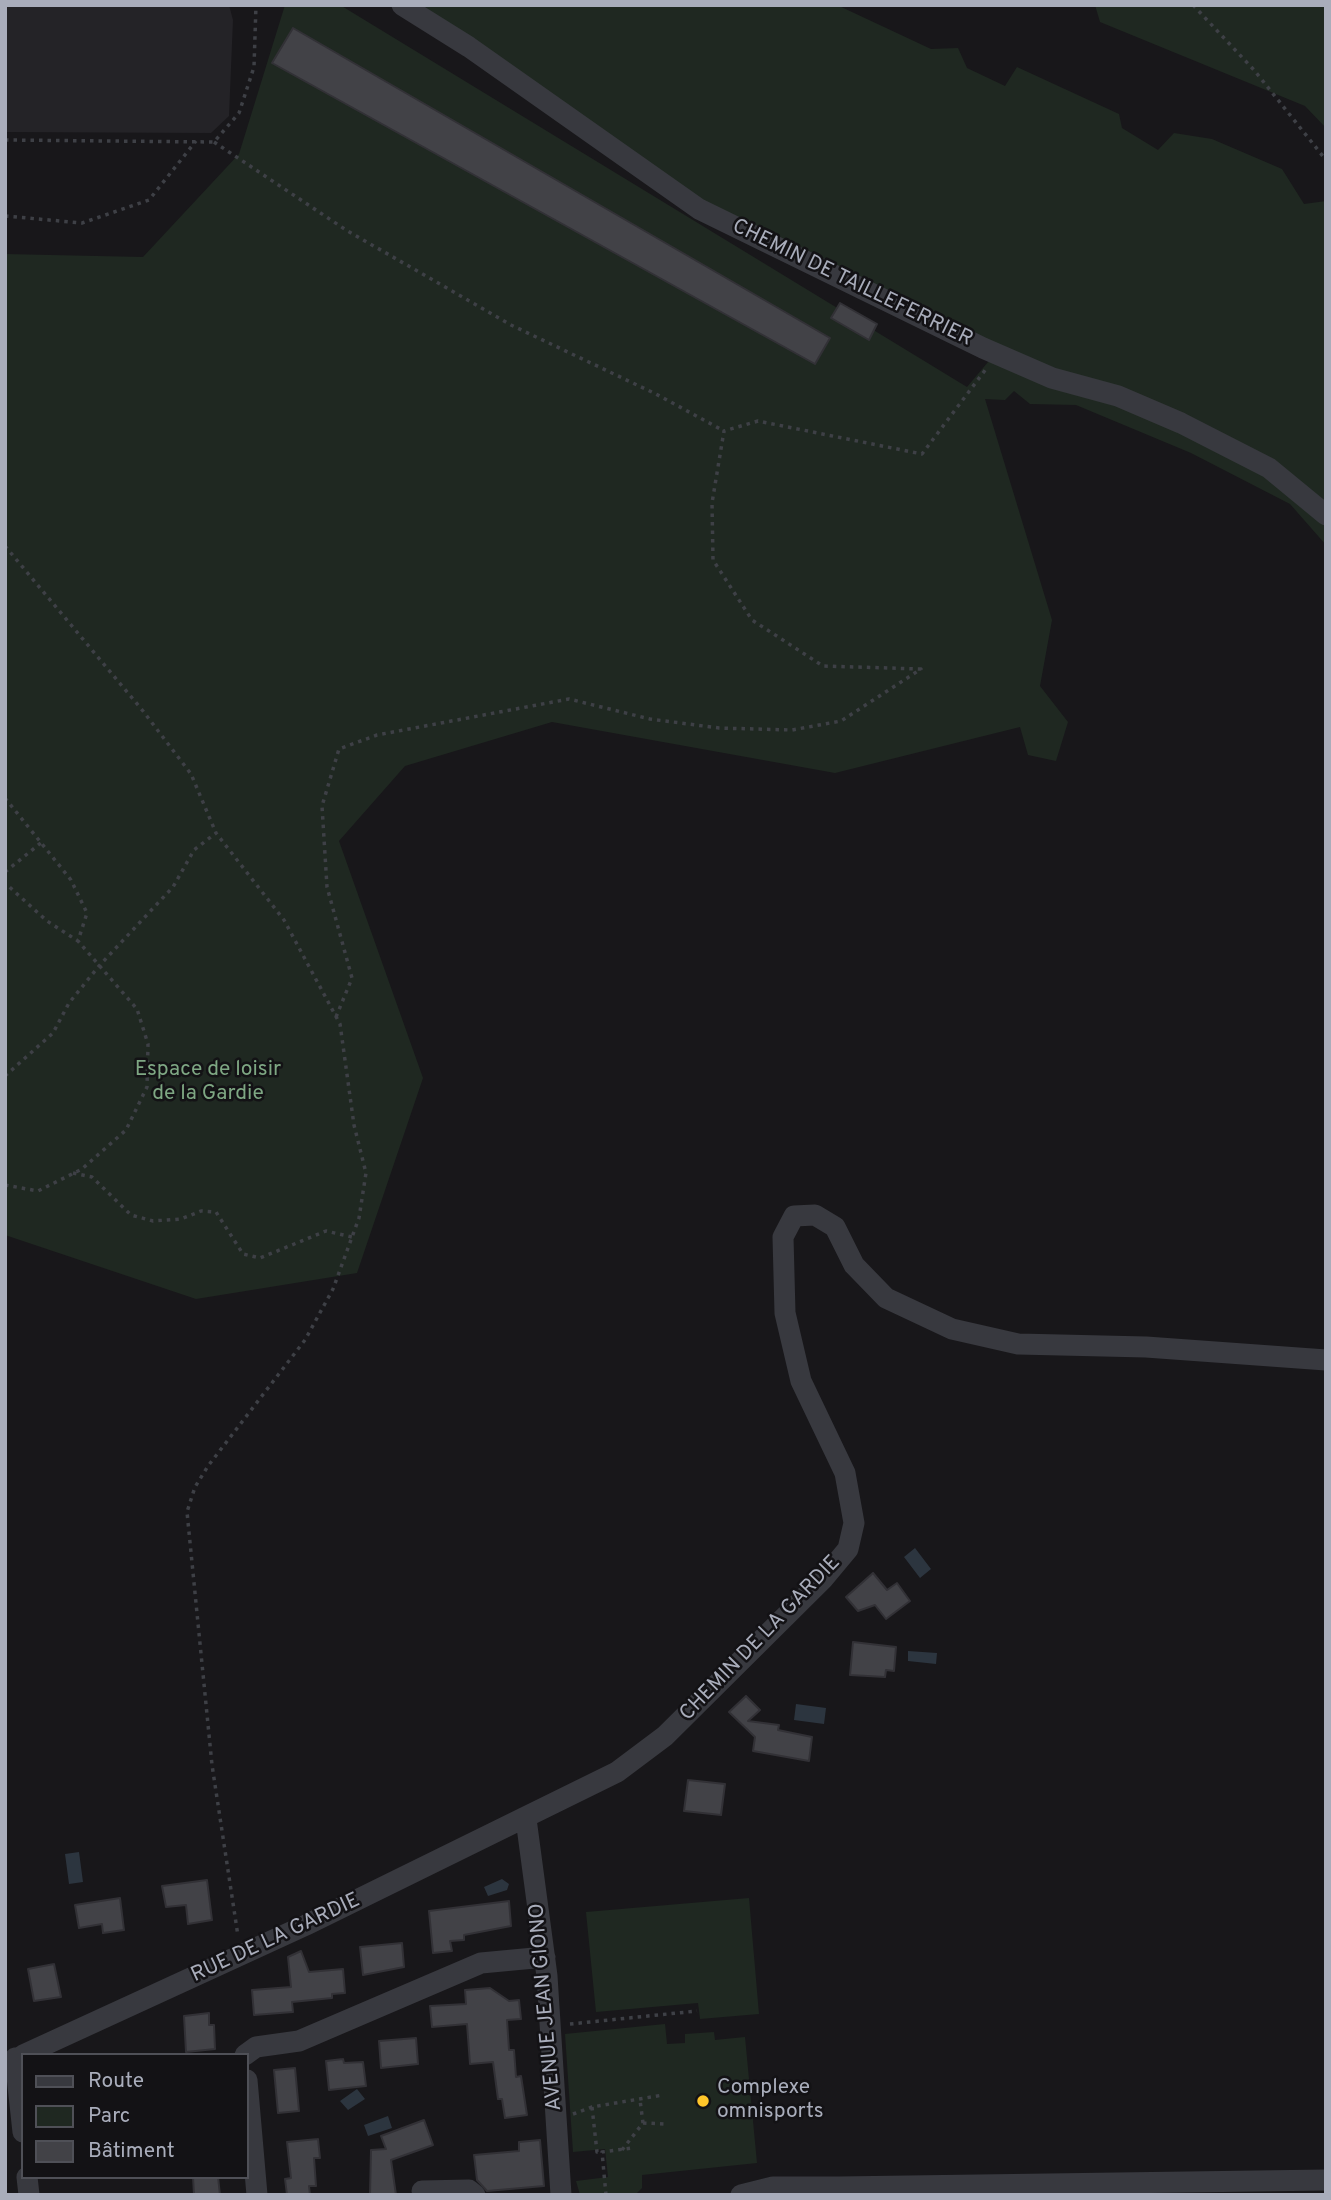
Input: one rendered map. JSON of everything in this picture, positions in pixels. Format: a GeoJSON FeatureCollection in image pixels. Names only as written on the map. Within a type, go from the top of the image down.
{"type":"FeatureCollection","features":[{"type":"Feature","properties":{"kind":"street","name":"CHEMIN DE TAILLEFERRIER"},"geometry":{"type":"LineString","coordinates":[[402,5],[469,47],[699,209],[997,354],[1052,377],[1118,396],[1181,423],[1269,468],[1326,515]]}},
{"type":"Feature","properties":{"kind":"street","name":"CHEMIN DE LA GARDIE"},"geometry":{"type":"LineString","coordinates":[[526,1819],[617,1772],[666,1736],[823,1579],[848,1549],[854,1523],[845,1473],[801,1381],[785,1313],[783,1237],[794,1216],[815,1215],[835,1227],[854,1265],[886,1298],[952,1329],[1018,1344],[1146,1347],[1326,1360]]}},
{"type":"Feature","properties":{"kind":"street","name":"RUE DE LA GARDIE"},"geometry":{"type":"LineString","coordinates":[[28,2053],[526,1819]]}},
{"type":"Feature","properties":{"kind":"street","name":"AVENUE JEAN GIONO"},"geometry":{"type":"LineString","coordinates":[[526,1819],[545,1957],[561,2195]]}},
{"type":"Feature","properties":{"kind":"street"},"geometry":{"type":"LineString","coordinates":[[247,2053],[256,2047],[299,2041],[481,1963],[545,1957]]}},
{"type":"Feature","properties":{"kind":"street"},"geometry":{"type":"LineString","coordinates":[[17,2058],[21,2107]]}},
{"type":"Feature","properties":{"kind":"street"},"geometry":{"type":"LineString","coordinates":[[248,2092],[257,2195]]}},
{"type":"Feature","properties":{"kind":"street"},"geometry":{"type":"LineString","coordinates":[[741,2195],[773,2186],[839,2191],[1326,2180]]}},
{"type":"Feature","properties":{"kind":"street"},"geometry":{"type":"LineString","coordinates":[[422,2191],[469,2190],[475,2195]]}},
{"type":"Feature","properties":{"kind":"path"},"geometry":{"type":"LineString","coordinates":[[214,142],[239,113],[254,67],[256,5]]}},
{"type":"Feature","properties":{"kind":"path"},"geometry":{"type":"LineString","coordinates":[[1193,5],[1254,70],[1326,160]]}},
{"type":"Feature","properties":{"kind":"path"},"geometry":{"type":"LineString","coordinates":[[5,141],[214,142],[346,230],[511,325],[656,394],[724,431],[758,421],[922,454],[997,354]]}},
{"type":"Feature","properties":{"kind":"path"},"geometry":{"type":"LineString","coordinates":[[5,216],[82,223],[149,200],[196,141]]}},
{"type":"Feature","properties":{"kind":"path"},"geometry":{"type":"LineString","coordinates":[[336,1017],[352,978],[327,887],[322,806],[340,749],[377,735],[569,699],[650,719],[719,728],[793,730],[841,721],[921,669],[823,666],[752,620],[713,561],[712,503],[724,431]]}},
{"type":"Feature","properties":{"kind":"path"},"geometry":{"type":"LineString","coordinates":[[5,546],[143,711],[191,774],[216,832],[284,920],[336,1017],[354,1125],[366,1173],[359,1218],[333,1289],[305,1340],[208,1466],[195,1488],[187,1512],[212,1765],[241,1955]]}},
{"type":"Feature","properties":{"kind":"path"},"geometry":{"type":"LineString","coordinates":[[5,798],[71,880],[86,914],[78,941]]}},
{"type":"Feature","properties":{"kind":"path"},"geometry":{"type":"LineString","coordinates":[[5,1076],[53,1033],[69,1003],[99,966],[173,887],[194,850],[216,832]]}},
{"type":"Feature","properties":{"kind":"path"},"geometry":{"type":"LineString","coordinates":[[5,872],[42,842]]}},
{"type":"Feature","properties":{"kind":"path"},"geometry":{"type":"LineString","coordinates":[[5,883],[47,921],[78,941],[137,1009],[148,1044],[147,1087],[126,1130],[73,1173],[38,1191],[5,1185]]}},
{"type":"Feature","properties":{"kind":"path"},"geometry":{"type":"LineString","coordinates":[[73,1173],[92,1177],[131,1215],[153,1222],[181,1219],[201,1211],[216,1212],[243,1254],[260,1258],[326,1231],[352,1237]]}},
{"type":"Feature","properties":{"kind":"path"},"geometry":{"type":"LineString","coordinates":[[550,2026],[697,2011]]}},
{"type":"Feature","properties":{"kind":"path"},"geometry":{"type":"LineString","coordinates":[[556,2117],[569,2116],[592,2107],[663,2095]]}},
{"type":"Feature","properties":{"kind":"path"},"geometry":{"type":"LineString","coordinates":[[622,2150],[643,2123],[640,2100]]}},
{"type":"Feature","properties":{"kind":"path"},"geometry":{"type":"LineString","coordinates":[[592,2107],[597,2152],[632,2148]]}},
{"type":"Feature","properties":{"kind":"path"},"geometry":{"type":"LineString","coordinates":[[643,2123],[666,2124]]}},
{"type":"Feature","properties":{"kind":"path"},"geometry":{"type":"LineString","coordinates":[[602,2152],[606,2195]]}},
{"type":"Feature","properties":{"kind":"shaded area"},"geometry":{"type":"Polygon","coordinates":[[[5,5],[229,5],[233,20],[229,116],[211,133],[5,132],[5,5]]]}},
{"type":"Feature","properties":{"kind":"shaded area"},"geometry":{"type":"Polygon","coordinates":[[[915,1548],[931,1569],[920,1578],[904,1557],[915,1548]]]}},
{"type":"Feature","properties":{"kind":"shaded area"},"geometry":{"type":"Polygon","coordinates":[[[908,1651],[937,1653],[936,1664],[908,1661],[908,1651]]]}},
{"type":"Feature","properties":{"kind":"shaded area"},"geometry":{"type":"Polygon","coordinates":[[[796,1704],[826,1708],[824,1724],[794,1720],[796,1704]]]}},
{"type":"Feature","properties":{"kind":"shaded area"},"geometry":{"type":"Polygon","coordinates":[[[79,1852],[83,1882],[69,1884],[65,1854],[79,1852]]]}},
{"type":"Feature","properties":{"kind":"shaded area"},"geometry":{"type":"Polygon","coordinates":[[[502,1879],[509,1884],[507,1890],[488,1896],[484,1887],[502,1879]]]}},
{"type":"Feature","properties":{"kind":"shaded area"},"geometry":{"type":"Polygon","coordinates":[[[357,2089],[365,2099],[348,2110],[340,2101],[357,2089]]]}},
{"type":"Feature","properties":{"kind":"shaded area"},"geometry":{"type":"Polygon","coordinates":[[[388,2116],[392,2128],[368,2136],[364,2125],[388,2116]]]}},
{"type":"Feature","properties":{"kind":"green space","name":"Espace de loisir de la Gardie"},"geometry":{"type":"Polygon","coordinates":[[[285,5],[340,5],[967,387],[999,349],[705,205],[419,5],[837,5],[931,49],[958,48],[967,68],[1005,86],[1017,67],[1119,114],[1122,128],[1158,150],[1174,133],[1212,139],[1282,169],[1304,204],[1326,201],[1326,545],[1290,504],[1191,453],[1076,405],[1030,404],[1014,391],[1005,400],[985,399],[1052,620],[1040,686],[1068,722],[1056,761],[1028,755],[1020,727],[835,773],[552,722],[405,766],[339,841],[423,1078],[357,1273],[196,1299],[5,1235],[5,254],[143,257],[239,154],[285,5]]]}},
{"type":"Feature","properties":{"kind":"green space"},"geometry":{"type":"Polygon","coordinates":[[[1095,5],[1326,5],[1326,128],[1305,106],[1100,22],[1095,5]]]}},
{"type":"Feature","properties":{"kind":"green space"},"geometry":{"type":"Polygon","coordinates":[[[749,1898],[759,2014],[700,2019],[698,2003],[596,2012],[586,1912],[749,1898]]]}},
{"type":"Feature","properties":{"kind":"green space","name":"Complexe omnisports"},"geometry":{"type":"Polygon","coordinates":[[[665,2024],[667,2044],[685,2043],[685,2034],[714,2032],[715,2040],[745,2037],[757,2163],[642,2175],[642,2188],[635,2195],[580,2195],[576,2181],[608,2177],[605,2149],[573,2152],[565,2034],[665,2024]]]}},
{"type":"Feature","properties":{"kind":"building"},"geometry":{"type":"Polygon","coordinates":[[[293,28],[830,338],[815,364],[272,63],[293,28]]]}},
{"type":"Feature","properties":{"kind":"building"},"geometry":{"type":"Polygon","coordinates":[[[840,303],[877,324],[869,340],[831,318],[840,303]]]}},
{"type":"Feature","properties":{"kind":"building"},"geometry":{"type":"Polygon","coordinates":[[[873,1573],[887,1590],[897,1583],[910,1601],[886,1619],[875,1605],[858,1611],[846,1597],[873,1573]]]}},
{"type":"Feature","properties":{"kind":"building"},"geometry":{"type":"Polygon","coordinates":[[[853,1642],[896,1647],[894,1671],[886,1670],[885,1677],[850,1675],[853,1642]]]}},
{"type":"Feature","properties":{"kind":"building"},"geometry":{"type":"Polygon","coordinates":[[[746,1696],[760,1710],[748,1721],[779,1725],[778,1730],[812,1737],[809,1761],[753,1751],[755,1737],[729,1712],[746,1696]]]}},
{"type":"Feature","properties":{"kind":"building"},"geometry":{"type":"Polygon","coordinates":[[[688,1780],[725,1784],[721,1815],[684,1811],[688,1780]]]}},
{"type":"Feature","properties":{"kind":"building"},"geometry":{"type":"Polygon","coordinates":[[[207,1880],[212,1920],[188,1924],[186,1905],[166,1907],[162,1886],[207,1880]]]}},
{"type":"Feature","properties":{"kind":"building"},"geometry":{"type":"Polygon","coordinates":[[[120,1898],[124,1930],[103,1933],[102,1924],[79,1928],[75,1905],[120,1898]]]}},
{"type":"Feature","properties":{"kind":"building"},"geometry":{"type":"Polygon","coordinates":[[[509,1901],[511,1926],[464,1935],[464,1940],[450,1941],[452,1951],[433,1953],[429,1911],[509,1901]]]}},
{"type":"Feature","properties":{"kind":"building"},"geometry":{"type":"Polygon","coordinates":[[[402,1943],[404,1967],[363,1975],[360,1947],[402,1943]]]}},
{"type":"Feature","properties":{"kind":"building"},"geometry":{"type":"Polygon","coordinates":[[[301,1951],[309,1972],[343,1969],[345,1993],[332,1994],[332,1998],[292,2002],[293,2012],[254,2015],[252,1990],[291,1987],[288,1957],[301,1951]]]}},
{"type":"Feature","properties":{"kind":"building"},"geometry":{"type":"Polygon","coordinates":[[[54,1964],[61,1997],[34,2001],[28,1969],[54,1964]]]}},
{"type":"Feature","properties":{"kind":"building"},"geometry":{"type":"Polygon","coordinates":[[[490,1988],[509,2001],[519,2000],[521,2019],[507,2020],[509,2050],[514,2050],[516,2077],[521,2076],[527,2115],[505,2118],[502,2099],[498,2099],[493,2062],[470,2064],[467,2024],[432,2027],[430,2006],[466,2004],[465,1990],[490,1988]]]}},
{"type":"Feature","properties":{"kind":"building"},"geometry":{"type":"Polygon","coordinates":[[[209,2013],[209,2025],[214,2025],[215,2049],[186,2052],[184,2016],[209,2013]]]}},
{"type":"Feature","properties":{"kind":"building"},"geometry":{"type":"Polygon","coordinates":[[[416,2038],[418,2064],[381,2068],[379,2041],[416,2038]]]}},
{"type":"Feature","properties":{"kind":"building"},"geometry":{"type":"Polygon","coordinates":[[[343,2059],[344,2063],[363,2062],[366,2086],[329,2090],[326,2061],[343,2059]]]}},
{"type":"Feature","properties":{"kind":"building"},"geometry":{"type":"Polygon","coordinates":[[[295,2068],[299,2111],[278,2113],[274,2070],[295,2068]]]}},
{"type":"Feature","properties":{"kind":"building"},"geometry":{"type":"Polygon","coordinates":[[[424,2120],[433,2145],[391,2160],[396,2195],[370,2195],[371,2150],[386,2149],[381,2136],[424,2120]]]}},
{"type":"Feature","properties":{"kind":"building"},"geometry":{"type":"Polygon","coordinates":[[[318,2139],[320,2158],[314,2158],[316,2186],[309,2186],[310,2195],[287,2195],[285,2179],[291,2178],[287,2142],[318,2139]]]}},
{"type":"Feature","properties":{"kind":"building"},"geometry":{"type":"Polygon","coordinates":[[[540,2140],[544,2186],[487,2191],[477,2180],[474,2155],[519,2151],[519,2142],[540,2140]]]}},
{"type":"Feature","properties":{"kind":"building"},"geometry":{"type":"Polygon","coordinates":[[[193,2179],[218,2179],[220,2195],[194,2195],[193,2179]]]}},
{"type":"Feature","properties":{"kind":"place","name":"Complexe omnisports"},"geometry":{"type":"Point","coordinates":[703,2101]}}]}
